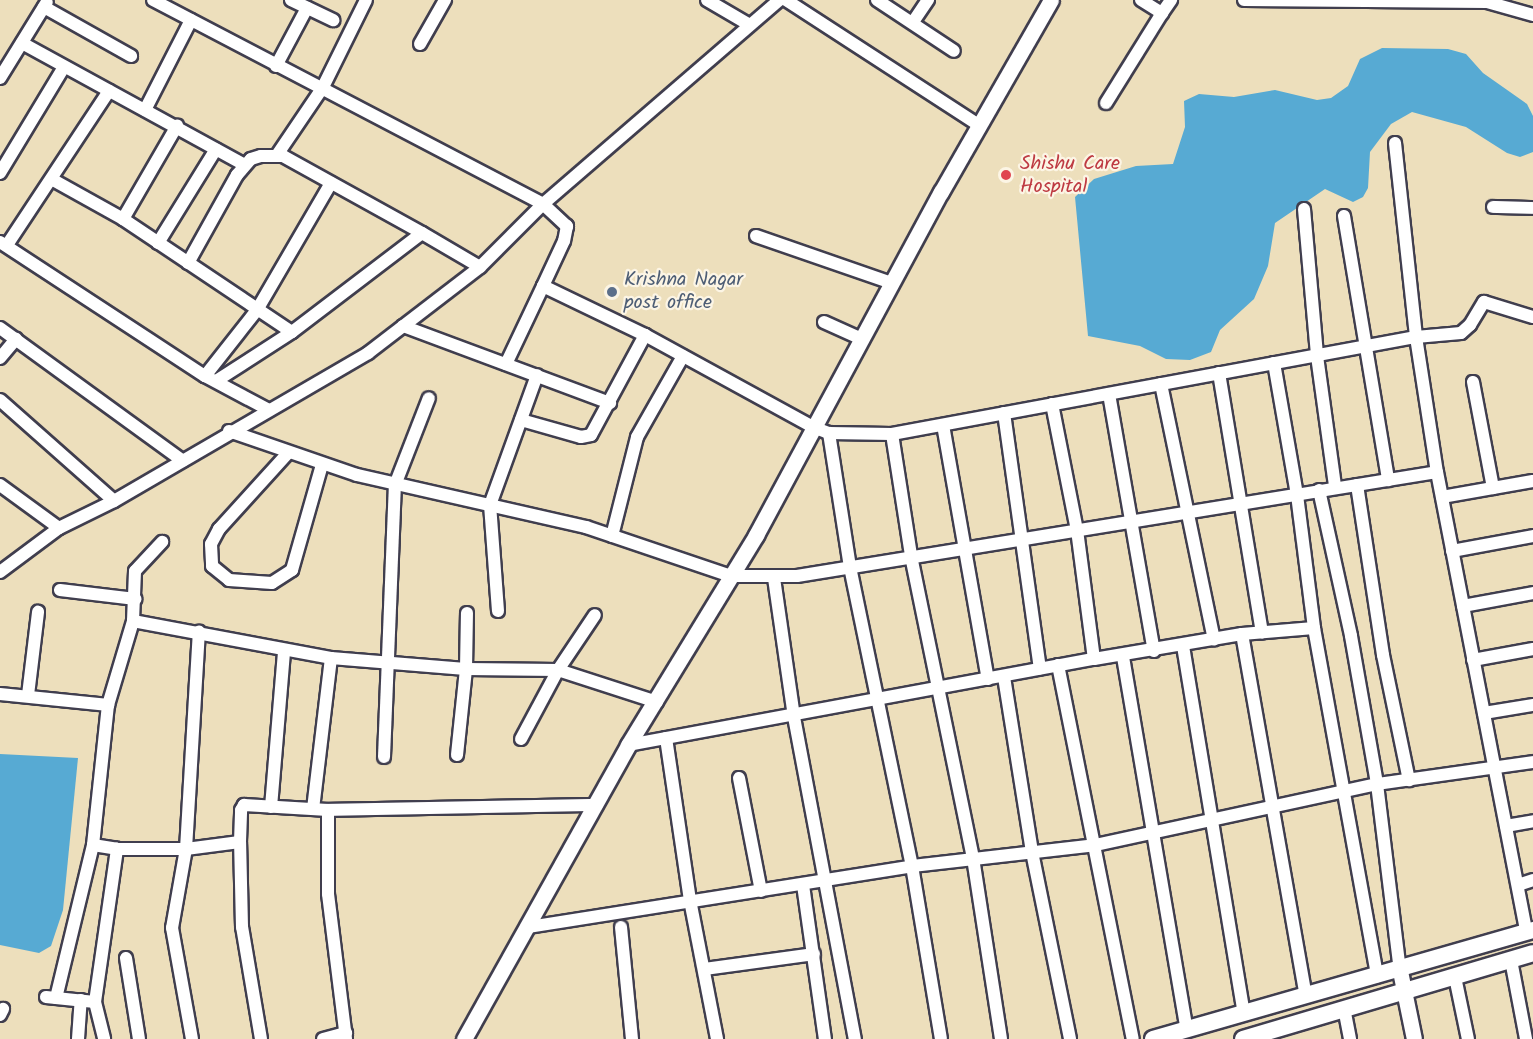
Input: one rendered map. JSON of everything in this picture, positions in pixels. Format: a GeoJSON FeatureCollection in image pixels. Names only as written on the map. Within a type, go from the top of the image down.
{"type":"FeatureCollection","features":[{"type":"Feature","properties":{"kind":"main road"},"geometry":{"type":"LineString","coordinates":[[1153,1039],[1400,971],[1530,931]]}},
{"type":"Feature","properties":{"kind":"main road"},"geometry":{"type":"LineString","coordinates":[[1243,1039],[1265,1036],[1344,1008],[1533,953]]}},
{"type":"Feature","properties":{"kind":"street"},"geometry":{"type":"LineString","coordinates":[[153,0],[543,204],[567,226],[564,241],[506,364]]}},
{"type":"Feature","properties":{"kind":"street"},"geometry":{"type":"LineString","coordinates":[[291,0],[333,20]]}},
{"type":"Feature","properties":{"kind":"street"},"geometry":{"type":"LineString","coordinates":[[277,155],[323,87],[366,0]]}},
{"type":"Feature","properties":{"kind":"street"},"geometry":{"type":"LineString","coordinates":[[420,44],[445,0]]}},
{"type":"Feature","properties":{"kind":"street"},"geometry":{"type":"LineString","coordinates":[[707,0],[748,24]]}},
{"type":"Feature","properties":{"kind":"street"},"geometry":{"type":"LineString","coordinates":[[2,568],[59,528],[114,501],[229,431],[368,353],[480,267],[543,204],[748,24],[779,0]]}},
{"type":"Feature","properties":{"kind":"street"},"geometry":{"type":"LineString","coordinates":[[786,0],[980,126]]}},
{"type":"Feature","properties":{"kind":"street"},"geometry":{"type":"LineString","coordinates":[[877,0],[954,51]]}},
{"type":"Feature","properties":{"kind":"street"},"geometry":{"type":"LineString","coordinates":[[913,22],[927,0]]}},
{"type":"Feature","properties":{"kind":"street"},"geometry":{"type":"LineString","coordinates":[[464,1039],[529,927],[628,745],[657,702],[731,576],[1051,0]]}},
{"type":"Feature","properties":{"kind":"street"},"geometry":{"type":"LineString","coordinates":[[1141,0],[1162,13]]}},
{"type":"Feature","properties":{"kind":"street"},"geometry":{"type":"LineString","coordinates":[[1106,103],[1171,0]]}},
{"type":"Feature","properties":{"kind":"street"},"geometry":{"type":"LineString","coordinates":[[1244,0],[1487,2],[1533,15]]}},
{"type":"Feature","properties":{"kind":"street"},"geometry":{"type":"LineString","coordinates":[[0,78],[46,4],[131,56]]}},
{"type":"Feature","properties":{"kind":"street"},"geometry":{"type":"LineString","coordinates":[[276,66],[307,8]]}},
{"type":"Feature","properties":{"kind":"street"},"geometry":{"type":"LineString","coordinates":[[145,110],[191,20]]}},
{"type":"Feature","properties":{"kind":"street"},"geometry":{"type":"LineString","coordinates":[[21,43],[245,165]]}},
{"type":"Feature","properties":{"kind":"street"},"geometry":{"type":"LineString","coordinates":[[0,172],[64,67]]}},
{"type":"Feature","properties":{"kind":"street"},"geometry":{"type":"LineString","coordinates":[[109,91],[53,180],[3,243],[211,378],[269,410]]}},
{"type":"Feature","properties":{"kind":"street"},"geometry":{"type":"LineString","coordinates":[[123,219],[177,126]]}},
{"type":"Feature","properties":{"kind":"street"},"geometry":{"type":"LineString","coordinates":[[1395,143],[1416,338],[1437,472],[1506,826],[1530,931]]}},
{"type":"Feature","properties":{"kind":"street"},"geometry":{"type":"LineString","coordinates":[[158,243],[216,149]]}},
{"type":"Feature","properties":{"kind":"street"},"geometry":{"type":"LineString","coordinates":[[189,263],[245,165],[251,159],[277,155],[480,267]]}},
{"type":"Feature","properties":{"kind":"street"},"geometry":{"type":"LineString","coordinates":[[53,180],[123,219],[292,332]]}},
{"type":"Feature","properties":{"kind":"street"},"geometry":{"type":"LineString","coordinates":[[211,378],[257,310],[331,183]]}},
{"type":"Feature","properties":{"kind":"street"},"geometry":{"type":"LineString","coordinates":[[1493,207],[1533,208]]}},
{"type":"Feature","properties":{"kind":"street"},"geometry":{"type":"LineString","coordinates":[[1304,209],[1317,356],[1335,485]]}},
{"type":"Feature","properties":{"kind":"street"},"geometry":{"type":"LineString","coordinates":[[1344,216],[1364,347],[1388,480]]}},
{"type":"Feature","properties":{"kind":"street"},"geometry":{"type":"LineString","coordinates":[[211,378],[292,332],[422,233]]}},
{"type":"Feature","properties":{"kind":"street"},"geometry":{"type":"LineString","coordinates":[[756,236],[892,283]]}},
{"type":"Feature","properties":{"kind":"street"},"geometry":{"type":"LineString","coordinates":[[543,286],[645,335],[813,427],[829,433],[892,434],[1274,363],[1465,331],[1484,302],[1533,317]]}},
{"type":"Feature","properties":{"kind":"street"},"geometry":{"type":"LineString","coordinates":[[824,322],[862,339]]}},
{"type":"Feature","properties":{"kind":"street"},"geometry":{"type":"LineString","coordinates":[[403,326],[610,403]]}},
{"type":"Feature","properties":{"kind":"street"},"geometry":{"type":"LineString","coordinates":[[0,328],[183,461]]}},
{"type":"Feature","properties":{"kind":"street"},"geometry":{"type":"LineString","coordinates":[[521,420],[581,437],[591,435],[645,335]]}},
{"type":"Feature","properties":{"kind":"street"},"geometry":{"type":"LineString","coordinates":[[0,358],[16,339]]}},
{"type":"Feature","properties":{"kind":"street"},"geometry":{"type":"LineString","coordinates":[[612,536],[637,437],[683,356]]}},
{"type":"Feature","properties":{"kind":"street"},"geometry":{"type":"LineString","coordinates":[[1274,363],[1298,495],[1314,628],[1346,790],[1377,976]]}},
{"type":"Feature","properties":{"kind":"street"},"geometry":{"type":"LineString","coordinates":[[1219,374],[1262,632]]}},
{"type":"Feature","properties":{"kind":"street"},"geometry":{"type":"LineString","coordinates":[[498,610],[490,505],[537,375]]}},
{"type":"Feature","properties":{"kind":"street"},"geometry":{"type":"LineString","coordinates":[[1473,382],[1492,488]]}},
{"type":"Feature","properties":{"kind":"street"},"geometry":{"type":"LineString","coordinates":[[1161,384],[1214,640]]}},
{"type":"Feature","properties":{"kind":"street"},"geometry":{"type":"LineString","coordinates":[[1109,394],[1154,651]]}},
{"type":"Feature","properties":{"kind":"street"},"geometry":{"type":"LineString","coordinates":[[384,757],[390,663],[395,485],[429,398]]}},
{"type":"Feature","properties":{"kind":"street"},"geometry":{"type":"LineString","coordinates":[[0,400],[114,501]]}},
{"type":"Feature","properties":{"kind":"street"},"geometry":{"type":"LineString","coordinates":[[1052,404],[1077,530],[1094,659]]}},
{"type":"Feature","properties":{"kind":"street"},"geometry":{"type":"LineString","coordinates":[[1004,413],[1040,668]]}},
{"type":"Feature","properties":{"kind":"street"},"geometry":{"type":"LineString","coordinates":[[943,424],[988,680]]}},
{"type":"Feature","properties":{"kind":"street"},"geometry":{"type":"LineString","coordinates":[[229,431],[322,465],[395,485],[490,505],[612,536],[731,576],[774,578],[1298,495],[1335,485],[1357,485],[1437,472]]}},
{"type":"Feature","properties":{"kind":"street"},"geometry":{"type":"LineString","coordinates":[[829,433],[850,567],[875,702],[912,866],[941,1039]]}},
{"type":"Feature","properties":{"kind":"street"},"geometry":{"type":"LineString","coordinates":[[892,434],[911,556],[973,858],[1002,1039]]}},
{"type":"Feature","properties":{"kind":"street"},"geometry":{"type":"LineString","coordinates":[[288,453],[219,529],[211,544],[212,566],[229,580],[272,583],[292,570],[322,465]]}},
{"type":"Feature","properties":{"kind":"street"},"geometry":{"type":"LineString","coordinates":[[1442,497],[1533,481]]}},
{"type":"Feature","properties":{"kind":"street"},"geometry":{"type":"LineString","coordinates":[[0,485],[59,528]]}},
{"type":"Feature","properties":{"kind":"street"},"geometry":{"type":"LineString","coordinates":[[1357,485],[1383,655],[1409,780]]}},
{"type":"Feature","properties":{"kind":"street"},"geometry":{"type":"LineString","coordinates":[[1319,490],[1351,636],[1377,784],[1400,971],[1406,989],[1414,1039]]}},
{"type":"Feature","properties":{"kind":"street"},"geometry":{"type":"LineString","coordinates":[[1452,551],[1533,536]]}},
{"type":"Feature","properties":{"kind":"street"},"geometry":{"type":"LineString","coordinates":[[95,1002],[51,998],[93,845],[108,705],[133,621],[135,571],[162,542]]}},
{"type":"Feature","properties":{"kind":"street"},"geometry":{"type":"LineString","coordinates":[[774,578],[794,717],[855,1039]]}},
{"type":"Feature","properties":{"kind":"street"},"geometry":{"type":"LineString","coordinates":[[60,590],[135,599]]}},
{"type":"Feature","properties":{"kind":"street"},"geometry":{"type":"LineString","coordinates":[[1463,606],[1533,593]]}},
{"type":"Feature","properties":{"kind":"street"},"geometry":{"type":"LineString","coordinates":[[28,695],[38,612]]}},
{"type":"Feature","properties":{"kind":"street"},"geometry":{"type":"LineString","coordinates":[[457,754],[466,669],[467,613]]}},
{"type":"Feature","properties":{"kind":"street"},"geometry":{"type":"LineString","coordinates":[[521,739],[558,670],[595,615]]}},
{"type":"Feature","properties":{"kind":"street"},"geometry":{"type":"LineString","coordinates":[[133,621],[200,631],[284,651],[331,658],[466,669],[558,670],[635,698],[657,702]]}},
{"type":"Feature","properties":{"kind":"street"},"geometry":{"type":"LineString","coordinates":[[628,745],[875,702],[1040,668],[1094,659],[1123,657],[1242,634],[1314,628]]}},
{"type":"Feature","properties":{"kind":"street"},"geometry":{"type":"LineString","coordinates":[[192,1039],[172,928],[186,849],[200,631]]}},
{"type":"Feature","properties":{"kind":"street"},"geometry":{"type":"LineString","coordinates":[[1242,634],[1306,996]]}},
{"type":"Feature","properties":{"kind":"street"},"geometry":{"type":"LineString","coordinates":[[1183,646],[1214,820],[1244,1014]]}},
{"type":"Feature","properties":{"kind":"street"},"geometry":{"type":"LineString","coordinates":[[1473,660],[1533,649]]}},
{"type":"Feature","properties":{"kind":"street"},"geometry":{"type":"LineString","coordinates":[[271,807],[284,651]]}},
{"type":"Feature","properties":{"kind":"street"},"geometry":{"type":"LineString","coordinates":[[1123,657],[1187,1030]]}},
{"type":"Feature","properties":{"kind":"street"},"geometry":{"type":"LineString","coordinates":[[314,809],[331,658]]}},
{"type":"Feature","properties":{"kind":"street"},"geometry":{"type":"LineString","coordinates":[[1058,665],[1133,1039]]}},
{"type":"Feature","properties":{"kind":"street"},"geometry":{"type":"LineString","coordinates":[[1004,677],[1032,852],[1070,1039]]}},
{"type":"Feature","properties":{"kind":"street"},"geometry":{"type":"LineString","coordinates":[[0,694],[28,695],[108,705]]}},
{"type":"Feature","properties":{"kind":"street"},"geometry":{"type":"LineString","coordinates":[[1484,713],[1533,705]]}},
{"type":"Feature","properties":{"kind":"street"},"geometry":{"type":"LineString","coordinates":[[666,738],[690,900],[717,1039]]}},
{"type":"Feature","properties":{"kind":"street"},"geometry":{"type":"LineString","coordinates":[[529,927],[690,900],[825,882],[912,866],[1095,845],[1272,809],[1377,784],[1495,770],[1533,762]]}},
{"type":"Feature","properties":{"kind":"street"},"geometry":{"type":"LineString","coordinates":[[739,778],[761,891]]}},
{"type":"Feature","properties":{"kind":"street"},"geometry":{"type":"LineString","coordinates":[[261,1039],[242,927],[240,842],[241,810],[244,805],[328,810],[597,805]]}},
{"type":"Feature","properties":{"kind":"street"},"geometry":{"type":"LineString","coordinates":[[322,1039],[346,1036],[328,894],[328,810]]}},
{"type":"Feature","properties":{"kind":"street"},"geometry":{"type":"LineString","coordinates":[[1506,826],[1533,821]]}},
{"type":"Feature","properties":{"kind":"street"},"geometry":{"type":"LineString","coordinates":[[93,845],[117,849],[186,849],[240,842]]}},
{"type":"Feature","properties":{"kind":"street"},"geometry":{"type":"LineString","coordinates":[[104,1039],[95,1002],[117,849]]}},
{"type":"Feature","properties":{"kind":"street"},"geometry":{"type":"LineString","coordinates":[[1518,885],[1533,880]]}},
{"type":"Feature","properties":{"kind":"street"},"geometry":{"type":"LineString","coordinates":[[803,885],[825,1039]]}},
{"type":"Feature","properties":{"kind":"street"},"geometry":{"type":"LineString","coordinates":[[621,927],[632,1039]]}},
{"type":"Feature","properties":{"kind":"street"},"geometry":{"type":"LineString","coordinates":[[705,969],[814,954]]}},
{"type":"Feature","properties":{"kind":"street"},"geometry":{"type":"LineString","coordinates":[[126,958],[139,1039]]}},
{"type":"Feature","properties":{"kind":"street"},"geometry":{"type":"LineString","coordinates":[[1511,960],[1526,1039]]}},
{"type":"Feature","properties":{"kind":"street"},"geometry":{"type":"LineString","coordinates":[[1455,977],[1468,1039]]}},
{"type":"Feature","properties":{"kind":"street"},"geometry":{"type":"LineString","coordinates":[[78,1039],[81,1000]]}},
{"type":"Feature","properties":{"kind":"street"},"geometry":{"type":"LineString","coordinates":[[1344,1008],[1350,1039]]}},
{"type":"Feature","properties":{"kind":"water"},"geometry":{"type":"Polygon","coordinates":[[[1382,48],[1448,49],[1466,54],[1483,73],[1527,104],[1533,116],[1533,152],[1520,157],[1507,153],[1466,127],[1412,112],[1391,124],[1370,152],[1368,188],[1363,197],[1353,202],[1325,189],[1275,223],[1268,266],[1254,299],[1220,330],[1211,352],[1190,360],[1166,359],[1140,346],[1088,336],[1075,197],[1094,179],[1136,166],[1173,164],[1185,127],[1184,101],[1199,94],[1234,97],[1275,90],[1317,100],[1331,98],[1348,86],[1360,59],[1382,48]]]}},
{"type":"Feature","properties":{"kind":"water"},"geometry":{"type":"Polygon","coordinates":[[[0,754],[78,758],[63,910],[51,946],[39,953],[0,945],[0,754]]]}},
{"type":"Feature","properties":{"kind":"place","name":"Shishu Care Hospital"},"geometry":{"type":"Point","coordinates":[1006,175]}},
{"type":"Feature","properties":{"kind":"place","name":"Krishna Nagar post office"},"geometry":{"type":"Point","coordinates":[612,292]}}]}
